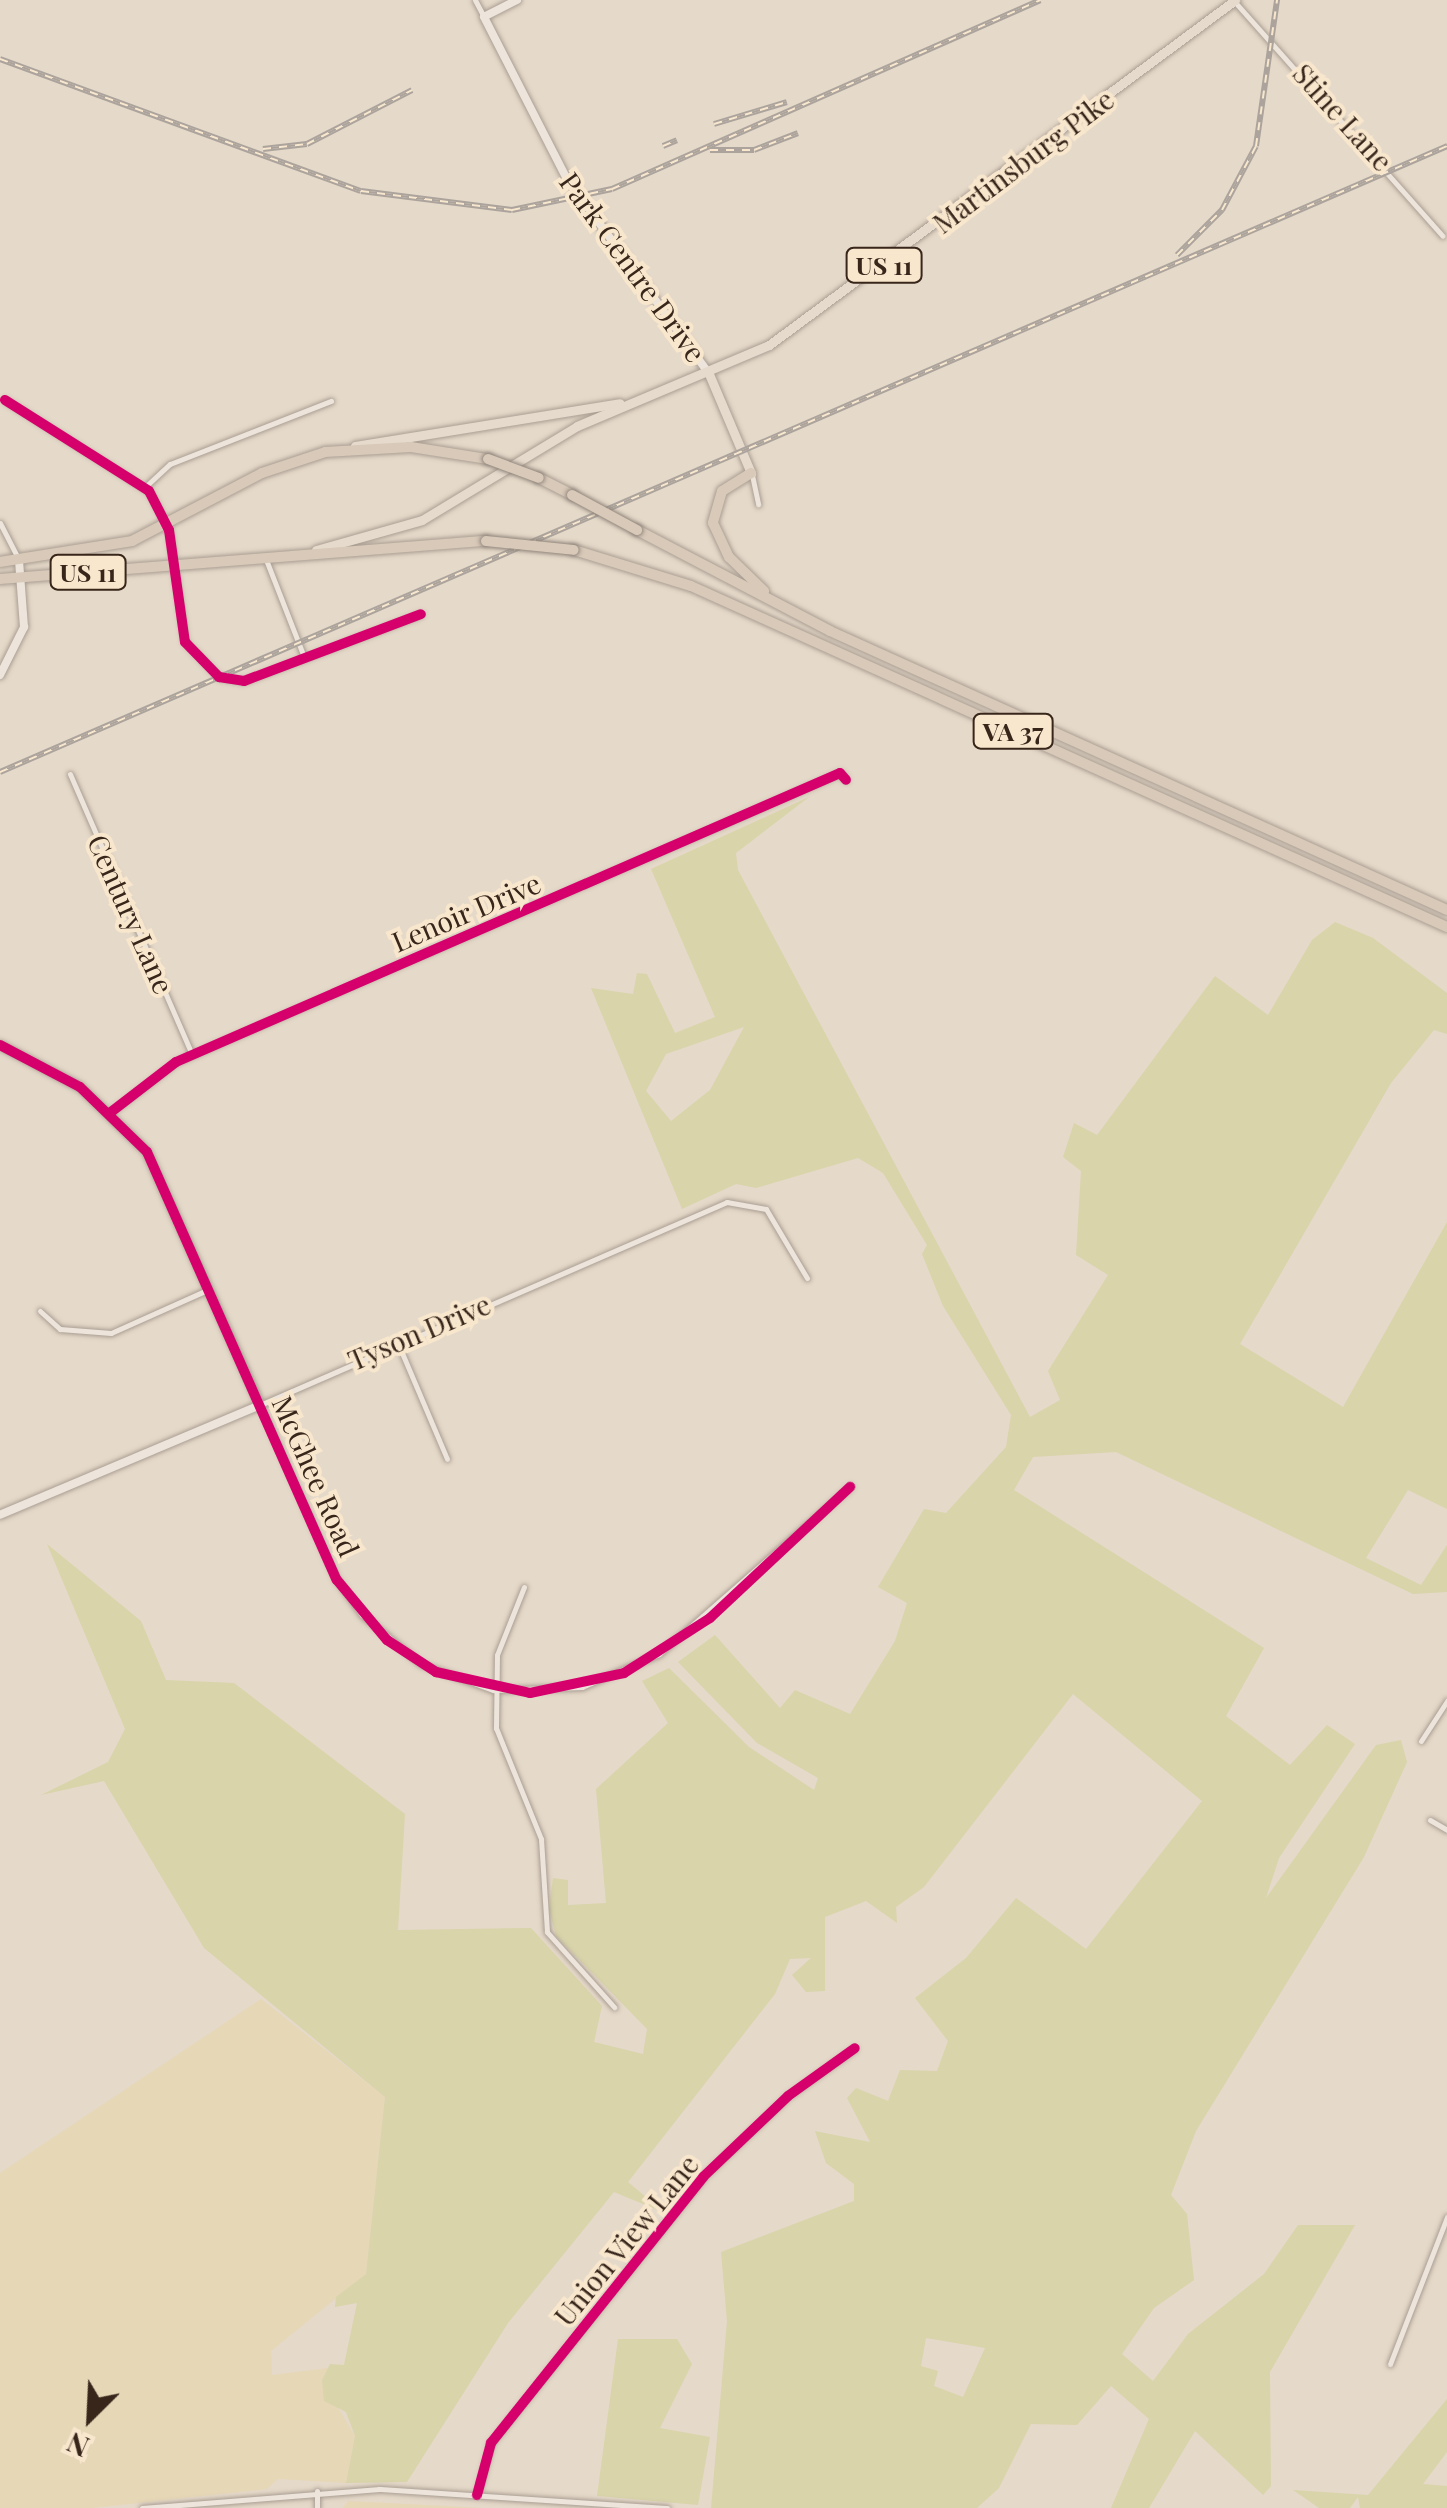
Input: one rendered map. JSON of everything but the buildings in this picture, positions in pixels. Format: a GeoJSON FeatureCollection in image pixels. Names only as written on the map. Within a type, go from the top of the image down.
{"type":"FeatureCollection","features":[{"type":"Feature","properties":{"kind":"highway","name":"VA 37"},"geometry":{"type":"LineString","coordinates":[[325,452],[411,446],[488,459],[539,478],[938,681],[1447,910]]}},
{"type":"Feature","properties":{"kind":"highway","name":"US 11"},"geometry":{"type":"LineString","coordinates":[[0,562],[91,552],[167,525],[245,480],[325,452]]}},
{"type":"Feature","properties":{"kind":"highway"},"geometry":{"type":"LineString","coordinates":[[751,472],[722,491],[714,515],[738,568],[774,598],[938,681]]}},
{"type":"Feature","properties":{"kind":"highway","name":"VA 37"},"geometry":{"type":"LineString","coordinates":[[304,552],[486,541],[574,550],[691,586],[1447,927]]}},
{"type":"Feature","properties":{"kind":"highway","name":"US 11"},"geometry":{"type":"LineString","coordinates":[[0,579],[304,552]]}},
{"type":"Feature","properties":{"kind":"main road","name":"Martinsburg Pike"},"geometry":{"type":"LineString","coordinates":[[648,397],[709,374],[816,315],[1235,0]]}},
{"type":"Feature","properties":{"kind":"main road"},"geometry":{"type":"LineString","coordinates":[[709,374],[751,472]]}},
{"type":"Feature","properties":{"kind":"main road","name":"US 11"},"geometry":{"type":"LineString","coordinates":[[325,452],[648,397]]}},
{"type":"Feature","properties":{"kind":"main road","name":"US 11"},"geometry":{"type":"LineString","coordinates":[[304,552],[422,520],[562,434],[648,397]]}},
{"type":"Feature","properties":{"kind":"street","name":"Park Centre Drive"},"geometry":{"type":"LineString","coordinates":[[475,0],[572,188],[709,374]]}},
{"type":"Feature","properties":{"kind":"street"},"geometry":{"type":"LineString","coordinates":[[484,17],[517,0]]}},
{"type":"Feature","properties":{"kind":"street","name":"Stine Lane"},"geometry":{"type":"LineString","coordinates":[[1235,0],[1443,236]]}},
{"type":"Feature","properties":{"kind":"street"},"geometry":{"type":"LineString","coordinates":[[5,400],[145,488],[167,525],[185,642],[208,671],[240,682],[421,614]]}},
{"type":"Feature","properties":{"kind":"street"},"geometry":{"type":"LineString","coordinates":[[145,488],[170,464],[331,400]]}},
{"type":"Feature","properties":{"kind":"street"},"geometry":{"type":"LineString","coordinates":[[751,472],[758,504]]}},
{"type":"Feature","properties":{"kind":"street"},"geometry":{"type":"LineString","coordinates":[[0,523],[19,560],[23,632],[0,675]]}},
{"type":"Feature","properties":{"kind":"street"},"geometry":{"type":"LineString","coordinates":[[265,556],[304,657]]}},
{"type":"Feature","properties":{"kind":"street","name":"Lenoir Drive"},"geometry":{"type":"LineString","coordinates":[[112,1112],[192,1054],[840,773],[846,780]]}},
{"type":"Feature","properties":{"kind":"street","name":"Century Lane"},"geometry":{"type":"LineString","coordinates":[[70,774],[192,1054]]}},
{"type":"Feature","properties":{"kind":"street","name":"McGhee Road"},"geometry":{"type":"LineString","coordinates":[[0,1045],[112,1112],[155,1165],[337,1580],[362,1615],[421,1664],[492,1690],[582,1687],[659,1654],[850,1487]]}},
{"type":"Feature","properties":{"kind":"street","name":"Tyson Drive"},"geometry":{"type":"LineString","coordinates":[[0,1514],[260,1405],[396,1341],[736,1200],[771,1214],[806,1278]]}},
{"type":"Feature","properties":{"kind":"street"},"geometry":{"type":"LineString","coordinates":[[40,1310],[60,1329],[112,1333],[210,1288]]}},
{"type":"Feature","properties":{"kind":"street"},"geometry":{"type":"LineString","coordinates":[[396,1341],[448,1459]]}},
{"type":"Feature","properties":{"kind":"street"},"geometry":{"type":"LineString","coordinates":[[524,1587],[504,1628],[492,1690],[498,1738],[545,1859],[544,1925],[614,2007]]}},
{"type":"Feature","properties":{"kind":"street"},"geometry":{"type":"LineString","coordinates":[[1421,1741],[1447,1700]]}},
{"type":"Feature","properties":{"kind":"street"},"geometry":{"type":"LineString","coordinates":[[1430,1820],[1447,1830]]}},
{"type":"Feature","properties":{"kind":"street","name":"Union View Lane"},"geometry":{"type":"LineString","coordinates":[[477,2496],[491,2443],[704,2177],[788,2096],[855,2048]]}},
{"type":"Feature","properties":{"kind":"street"},"geometry":{"type":"LineString","coordinates":[[1390,2364],[1447,2217]]}},
{"type":"Feature","properties":{"kind":"street"},"geometry":{"type":"LineString","coordinates":[[317,2491],[318,2508]]}},
{"type":"Feature","properties":{"kind":"street"},"geometry":{"type":"LineString","coordinates":[[142,2508],[317,2491],[667,2508]]}},
{"type":"Feature","properties":{"kind":"shaded area"},"geometry":{"type":"Polygon","coordinates":[[[809,797],[736,853],[738,870],[1030,1417],[1060,1400],[1048,1371],[1108,1275],[1076,1255],[1081,1171],[1063,1157],[1074,1123],[1097,1135],[1215,976],[1268,1015],[1312,940],[1335,922],[1373,938],[1447,993],[1447,1034],[1434,1030],[1391,1083],[1240,1344],[1343,1407],[1447,1222],[1447,1509],[1408,1490],[1366,1558],[1421,1585],[1447,1545],[1447,1592],[1413,1594],[1116,1452],[1033,1457],[1014,1490],[1264,1648],[1226,1716],[1290,1765],[1327,1725],[1355,1744],[1279,1858],[1266,1898],[1376,1745],[1401,1740],[1407,1762],[1364,1857],[1196,2131],[1171,2195],[1187,2214],[1194,2280],[1154,2308],[1122,2354],[1153,2381],[1188,2334],[1264,2274],[1298,2225],[1355,2225],[1270,2372],[1271,2486],[1263,2495],[1195,2431],[1149,2508],[1111,2508],[1149,2419],[1111,2386],[1077,2425],[1031,2424],[999,2488],[977,2508],[711,2508],[727,2321],[721,2252],[854,2201],[854,2184],[826,2163],[815,2131],[870,2142],[847,2098],[856,2088],[888,2101],[900,2070],[937,2071],[948,2041],[915,1998],[966,1958],[1016,1898],[1086,1949],[1202,1801],[1073,1694],[924,1887],[896,1907],[897,1923],[866,1901],[825,1917],[825,1991],[806,1992],[792,1975],[811,1958],[790,1959],[775,1994],[628,2182],[665,2213],[614,2192],[508,2323],[407,2482],[346,2483],[355,2436],[346,2412],[324,2401],[322,2380],[330,2364],[344,2365],[357,2303],[335,2307],[336,2297],[366,2274],[385,2097],[204,1948],[104,1781],[41,1795],[108,1762],[125,1729],[47,1544],[141,1621],[166,1680],[234,1683],[405,1814],[398,1930],[531,1928],[602,2006],[594,2042],[643,2054],[647,2029],[556,1936],[549,1909],[553,1878],[568,1880],[568,1905],[606,1903],[596,1789],[668,1723],[642,1681],[669,1668],[749,1747],[814,1790],[818,1778],[757,1743],[678,1662],[715,1635],[780,1708],[795,1690],[850,1714],[895,1641],[907,1603],[878,1587],[924,1509],[946,1513],[1006,1447],[1011,1415],[943,1306],[922,1254],[927,1245],[883,1173],[858,1158],[756,1188],[736,1184],[682,1209],[591,988],[633,994],[637,973],[647,974],[675,1033],[715,1017],[651,869],[809,797]],[[744,1027],[666,1054],[646,1091],[671,1121],[710,1090],[744,1027]],[[926,2338],[921,2366],[938,2371],[934,2386],[963,2397],[985,2348],[926,2338]]]}},
{"type":"Feature","properties":{"kind":"shaded area"},"geometry":{"type":"Polygon","coordinates":[[[261,1999],[385,2097],[366,2274],[271,2351],[272,2375],[328,2368],[322,2381],[355,2436],[346,2483],[278,2479],[267,2489],[92,2508],[0,2508],[0,2173],[261,1999]]]}},
{"type":"Feature","properties":{"kind":"shaded area"},"geometry":{"type":"Polygon","coordinates":[[[618,2339],[677,2339],[692,2364],[660,2428],[710,2437],[698,2505],[597,2496],[618,2339]]]}},
{"type":"Feature","properties":{"kind":"shaded area"},"geometry":{"type":"Polygon","coordinates":[[[1447,2399],[1447,2452],[1423,2484],[1447,2486],[1447,2508],[1360,2508],[1358,2497],[1350,2508],[1319,2508],[1293,2490],[1368,2495],[1447,2399]]]}},
{"type":"Feature","properties":{"kind":"shaded area"},"geometry":{"type":"Polygon","coordinates":[[[348,2501],[483,2508],[343,2508],[348,2501]]]}},
{"type":"Feature","properties":{"kind":"railway"},"geometry":{"type":"LineString","coordinates":[[0,59],[361,191],[512,210],[612,189],[1040,0]]}},
{"type":"Feature","properties":{"kind":"railway"},"geometry":{"type":"LineString","coordinates":[[1177,255],[1222,210],[1256,146],[1277,0]]}},
{"type":"Feature","properties":{"kind":"railway"},"geometry":{"type":"LineString","coordinates":[[263,149],[307,144],[412,90]]}},
{"type":"Feature","properties":{"kind":"railway"},"geometry":{"type":"LineString","coordinates":[[714,124],[787,102]]}},
{"type":"Feature","properties":{"kind":"railway"},"geometry":{"type":"LineString","coordinates":[[710,150],[754,150],[798,133]]}},
{"type":"Feature","properties":{"kind":"railway"},"geometry":{"type":"LineString","coordinates":[[663,146],[677,140]]}},
{"type":"Feature","properties":{"kind":"railway"},"geometry":{"type":"LineString","coordinates":[[0,772],[1447,146]]}},
{"type":"Feature","properties":{"kind":"cycle path"},"geometry":{"type":"LineString","coordinates":[[5,400],[149,491],[169,530],[185,642],[219,677],[244,681],[421,614]]}},
{"type":"Feature","properties":{"kind":"cycle path"},"geometry":{"type":"LineString","coordinates":[[111,1112],[176,1062],[840,773],[846,780]]}},
{"type":"Feature","properties":{"kind":"cycle path"},"geometry":{"type":"LineString","coordinates":[[0,1045],[80,1087],[147,1152],[337,1580],[387,1640],[436,1672],[530,1693],[624,1673],[710,1618],[850,1487]]}},
{"type":"Feature","properties":{"kind":"cycle path"},"geometry":{"type":"LineString","coordinates":[[477,2495],[491,2443],[703,2177],[788,2096],[855,2048]]}}]}
